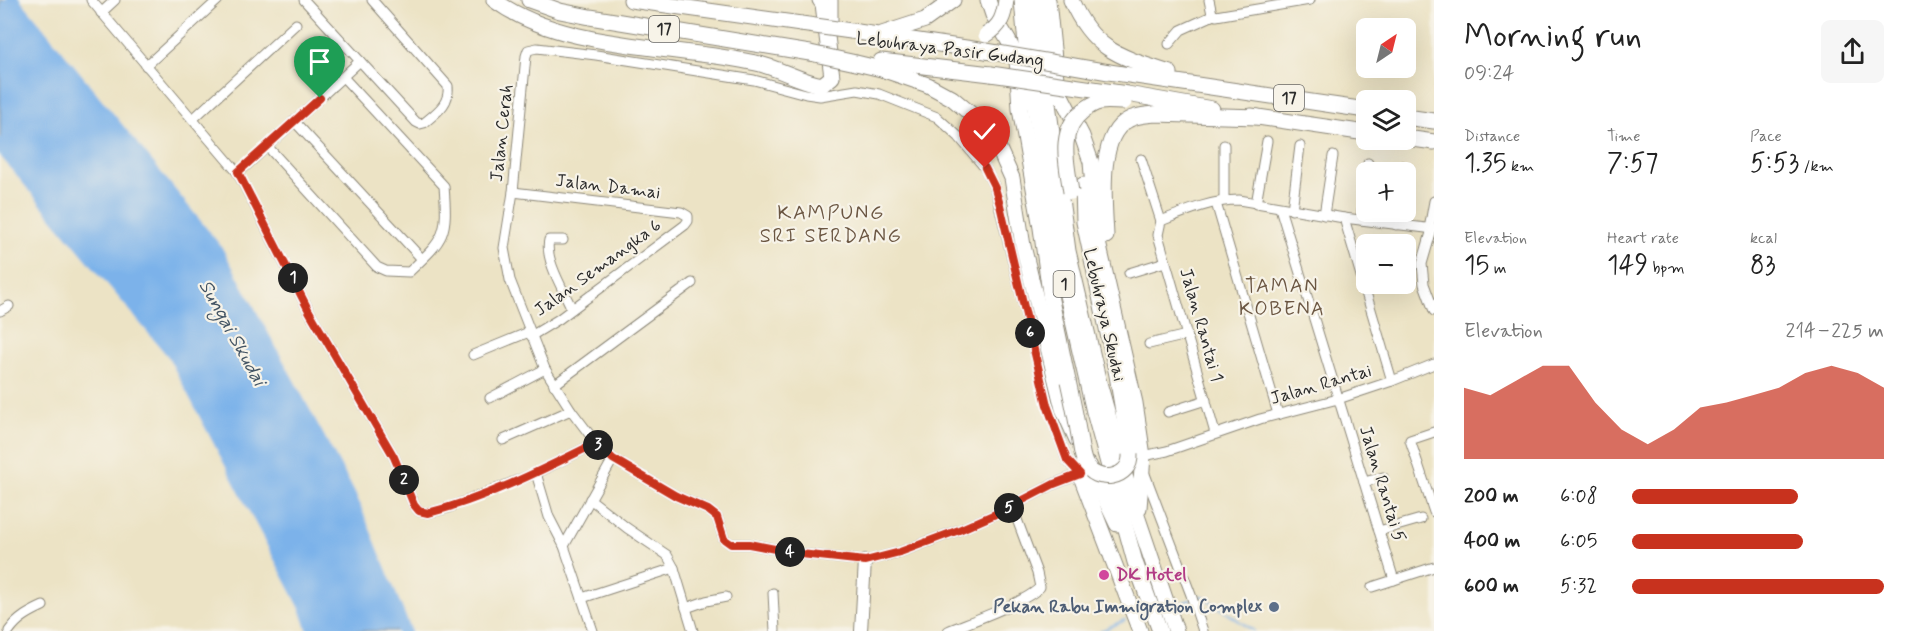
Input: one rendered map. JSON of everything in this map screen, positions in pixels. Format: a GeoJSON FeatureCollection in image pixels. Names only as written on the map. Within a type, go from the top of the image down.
{"type":"FeatureCollection","features":[{"type":"Feature","properties":{"kind":"highway"},"geometry":{"type":"LineString","coordinates":[[494,0],[526,18],[569,34],[758,64],[822,85],[832,78],[823,4],[820,0]]}},
{"type":"Feature","properties":{"kind":"highway","name":"Lebuhraya Pasir Gudang"},"geometry":{"type":"LineString","coordinates":[[530,0],[560,11],[590,17],[855,60],[991,75],[1125,98],[1356,132]]}},
{"type":"Feature","properties":{"kind":"highway","name":"Lebuhraya Pasir Gudang"},"geometry":{"type":"LineString","coordinates":[[631,0],[927,42],[1356,108]]}},
{"type":"Feature","properties":{"kind":"highway"},"geometry":{"type":"LineString","coordinates":[[879,35],[926,20],[953,0]]}},
{"type":"Feature","properties":{"kind":"highway"},"geometry":{"type":"LineString","coordinates":[[988,0],[993,15],[1017,58],[1020,109],[1036,228]]}},
{"type":"Feature","properties":{"kind":"highway"},"geometry":{"type":"LineString","coordinates":[[996,0],[1001,14],[1015,35],[1028,67]]}},
{"type":"Feature","properties":{"kind":"highway"},"geometry":{"type":"LineString","coordinates":[[927,42],[974,39],[986,35],[996,29],[1001,22],[1006,0]]}},
{"type":"Feature","properties":{"kind":"highway","name":"Lebuhraya Skudai"},"geometry":{"type":"LineString","coordinates":[[1022,0],[1028,67],[1061,269],[1094,412],[1135,562],[1160,631]]}},
{"type":"Feature","properties":{"kind":"highway","name":"Lebuhraya Skudai"},"geometry":{"type":"LineString","coordinates":[[1034,0],[1068,251],[1098,379],[1140,526],[1176,631]]}},
{"type":"Feature","properties":{"kind":"highway"},"geometry":{"type":"LineString","coordinates":[[1048,0],[1057,88],[1083,136],[1091,162],[1097,238],[1133,392],[1139,460],[1140,526]]}},
{"type":"Feature","properties":{"kind":"highway"},"geometry":{"type":"LineString","coordinates":[[1071,0],[1088,30],[1100,44],[1131,62],[1212,86]]}},
{"type":"Feature","properties":{"kind":"highway"},"geometry":{"type":"LineString","coordinates":[[855,60],[928,85],[952,98],[978,120],[999,149],[1012,178],[1023,246],[1063,409],[1135,562]]}},
{"type":"Feature","properties":{"kind":"highway"},"geometry":{"type":"LineString","coordinates":[[884,70],[916,75],[956,92],[984,114],[1004,137],[1025,185],[1036,228],[1080,438],[1081,454],[1087,468],[1101,477],[1120,473],[1139,460]]}},
{"type":"Feature","properties":{"kind":"highway"},"geometry":{"type":"LineString","coordinates":[[1044,75],[1053,101],[1075,144],[1080,162],[1084,222],[1118,383],[1139,460]]}},
{"type":"Feature","properties":{"kind":"highway"},"geometry":{"type":"LineString","coordinates":[[1125,98],[1100,102],[1076,116],[1069,125],[1066,137],[1066,159],[1091,293],[1139,460]]}},
{"type":"Feature","properties":{"kind":"highway"},"geometry":{"type":"LineString","coordinates":[[1106,273],[1105,165],[1108,148],[1115,132],[1126,120],[1140,115],[1155,114],[1258,117]]}},
{"type":"Feature","properties":{"kind":"highway"},"geometry":{"type":"LineString","coordinates":[[1416,118],[1434,121]]}},
{"type":"Feature","properties":{"kind":"highway"},"geometry":{"type":"LineString","coordinates":[[1416,139],[1434,142]]}},
{"type":"Feature","properties":{"kind":"highway"},"geometry":{"type":"LineString","coordinates":[[1080,474],[1096,480]]}},
{"type":"Feature","properties":{"kind":"highway"},"geometry":{"type":"LineString","coordinates":[[1080,474],[1138,624]]}},
{"type":"Feature","properties":{"kind":"street"},"geometry":{"type":"LineString","coordinates":[[91,0],[238,172],[309,311],[394,457],[414,505],[419,511],[428,513],[468,501],[536,473],[596,443]]}},
{"type":"Feature","properties":{"kind":"street"},"geometry":{"type":"LineString","coordinates":[[101,13],[115,0]]}},
{"type":"Feature","properties":{"kind":"street"},"geometry":{"type":"LineString","coordinates":[[147,66],[218,0]]}},
{"type":"Feature","properties":{"kind":"street"},"geometry":{"type":"LineString","coordinates":[[303,0],[420,124],[442,108],[449,94],[448,86],[372,0]]}},
{"type":"Feature","properties":{"kind":"street"},"geometry":{"type":"LineString","coordinates":[[833,0],[831,6],[837,77],[842,91],[857,90],[879,94],[937,117],[959,137],[985,168],[1000,205],[1047,405],[1067,460],[1080,474],[959,530],[910,549],[865,561],[861,631]]}},
{"type":"Feature","properties":{"kind":"street"},"geometry":{"type":"LineString","coordinates":[[1209,0],[1214,15]]}},
{"type":"Feature","properties":{"kind":"street"},"geometry":{"type":"LineString","coordinates":[[1169,44],[1181,30],[1214,15],[1310,0]]}},
{"type":"Feature","properties":{"kind":"street"},"geometry":{"type":"LineString","coordinates":[[193,119],[296,24]]}},
{"type":"Feature","properties":{"kind":"street","name":"Jalan Cerah"},"geometry":{"type":"LineString","coordinates":[[842,91],[820,96],[753,80],[596,55],[537,48],[528,50],[513,192],[504,248],[510,280],[544,369],[596,443],[613,459],[676,496],[708,510],[717,517],[724,539],[731,544],[749,544],[801,554],[865,561]]}},
{"type":"Feature","properties":{"kind":"street"},"geometry":{"type":"LineString","coordinates":[[238,172],[360,61]]}},
{"type":"Feature","properties":{"kind":"street"},"geometry":{"type":"LineString","coordinates":[[267,146],[377,267],[386,271],[408,272],[439,242],[444,232],[446,210],[444,186],[343,77]]}},
{"type":"Feature","properties":{"kind":"street"},"geometry":{"type":"LineString","coordinates":[[294,121],[422,259]]}},
{"type":"Feature","properties":{"kind":"street"},"geometry":{"type":"LineString","coordinates":[[1256,204],[1266,141]]}},
{"type":"Feature","properties":{"kind":"street"},"geometry":{"type":"LineString","coordinates":[[1224,145],[1220,202],[1278,414]]}},
{"type":"Feature","properties":{"kind":"street"},"geometry":{"type":"LineString","coordinates":[[1292,210],[1300,146]]}},
{"type":"Feature","properties":{"kind":"street"},"geometry":{"type":"LineString","coordinates":[[1324,215],[1333,156]]}},
{"type":"Feature","properties":{"kind":"street","name":"Jalan Rantai 1"},"geometry":{"type":"LineString","coordinates":[[1141,159],[1160,224],[1158,235],[1165,262],[1215,433]]}},
{"type":"Feature","properties":{"kind":"street","name":"Jalan Damai"},"geometry":{"type":"LineString","coordinates":[[513,192],[681,212],[688,216],[685,225]]}},
{"type":"Feature","properties":{"kind":"street"},"geometry":{"type":"LineString","coordinates":[[1434,201],[1432,229],[1422,264],[1424,284],[1432,297],[1434,311]]}},
{"type":"Feature","properties":{"kind":"street"},"geometry":{"type":"LineString","coordinates":[[1160,224],[1194,208],[1220,202],[1256,204],[1356,219]]}},
{"type":"Feature","properties":{"kind":"street","name":"Jalan Rantai 5"},"geometry":{"type":"LineString","coordinates":[[1280,208],[1394,579]]}},
{"type":"Feature","properties":{"kind":"street"},"geometry":{"type":"LineString","coordinates":[[1344,218],[1392,381]]}},
{"type":"Feature","properties":{"kind":"street"},"geometry":{"type":"LineString","coordinates":[[1375,222],[1432,229]]}},
{"type":"Feature","properties":{"kind":"street","name":"Jalan Semangka 6"},"geometry":{"type":"LineString","coordinates":[[473,355],[530,334],[572,309],[685,225]]}},
{"type":"Feature","properties":{"kind":"street"},"geometry":{"type":"LineString","coordinates":[[563,240],[549,240],[547,248],[572,309]]}},
{"type":"Feature","properties":{"kind":"street"},"geometry":{"type":"LineString","coordinates":[[1129,273],[1165,262]]}},
{"type":"Feature","properties":{"kind":"street"},"geometry":{"type":"LineString","coordinates":[[554,385],[692,283]]}},
{"type":"Feature","properties":{"kind":"street"},"geometry":{"type":"LineString","coordinates":[[1149,344],[1187,335]]}},
{"type":"Feature","properties":{"kind":"street","name":"Jalan Rantai"},"geometry":{"type":"LineString","coordinates":[[1139,460],[1215,433],[1338,399],[1434,364]]}},
{"type":"Feature","properties":{"kind":"street"},"geometry":{"type":"LineString","coordinates":[[490,398],[544,369]]}},
{"type":"Feature","properties":{"kind":"street"},"geometry":{"type":"LineString","coordinates":[[1168,412],[1206,400]]}},
{"type":"Feature","properties":{"kind":"street"},"geometry":{"type":"LineString","coordinates":[[503,440],[571,410]]}},
{"type":"Feature","properties":{"kind":"street"},"geometry":{"type":"LineString","coordinates":[[1434,432],[1410,440],[1434,512]]}},
{"type":"Feature","properties":{"kind":"street"},"geometry":{"type":"LineString","coordinates":[[564,546],[613,459]]}},
{"type":"Feature","properties":{"kind":"street"},"geometry":{"type":"LineString","coordinates":[[1139,460],[1203,631]]}},
{"type":"Feature","properties":{"kind":"street"},"geometry":{"type":"LineString","coordinates":[[536,473],[549,517],[564,546],[593,631]]}},
{"type":"Feature","properties":{"kind":"street"},"geometry":{"type":"LineString","coordinates":[[1364,482],[1383,477]]}},
{"type":"Feature","properties":{"kind":"street"},"geometry":{"type":"LineString","coordinates":[[590,499],[667,555],[674,568],[693,631]]}},
{"type":"Feature","properties":{"kind":"street"},"geometry":{"type":"LineString","coordinates":[[948,631],[1035,592],[1040,587],[1012,506]]}},
{"type":"Feature","properties":{"kind":"street"},"geometry":{"type":"LineString","coordinates":[[1379,531],[1421,519]]}},
{"type":"Feature","properties":{"kind":"street"},"geometry":{"type":"LineString","coordinates":[[1372,587],[1434,567]]}},
{"type":"Feature","properties":{"kind":"street"},"geometry":{"type":"LineString","coordinates":[[582,598],[674,568]]}},
{"type":"Feature","properties":{"kind":"street"},"geometry":{"type":"LineString","coordinates":[[773,593],[775,631]]}},
{"type":"Feature","properties":{"kind":"street"},"geometry":{"type":"LineString","coordinates":[[686,608],[726,597]]}},
{"type":"Feature","properties":{"kind":"street"},"geometry":{"type":"LineString","coordinates":[[9,631],[28,613],[44,606]]}},
{"type":"Feature","properties":{"kind":"water","name":"Sungai Skudai"},"geometry":{"type":"Polygon","coordinates":[[[0,0],[12,0],[216,251],[349,496],[404,631],[315,631],[307,607],[174,353],[0,145],[0,0]]]}},
{"type":"Feature","properties":{"kind":"waterway"},"geometry":{"type":"LineString","coordinates":[[12,0],[216,251],[349,496],[404,631]]}},
{"type":"Feature","properties":{"kind":"waterway"},"geometry":{"type":"LineString","coordinates":[[0,145],[174,353],[307,607],[315,631]]}},
{"type":"Feature","properties":{"kind":"waterway"},"geometry":{"type":"LineString","coordinates":[[1196,598],[1202,596],[1254,631]]}},
{"type":"Feature","properties":{"kind":"waterway"},"geometry":{"type":"LineString","coordinates":[[1182,603],[1191,600]]}},
{"type":"Feature","properties":{"kind":"waterway"},"geometry":{"type":"LineString","coordinates":[[1101,631],[1125,620]]}},
{"type":"Feature","properties":{"kind":"place","name":"DK Hotel"},"geometry":{"type":"Point","coordinates":[1104,575]}},
{"type":"Feature","properties":{"kind":"place","name":"Pekan Rabu Immigration Complex"},"geometry":{"type":"Point","coordinates":[1274,607]}},
{"type":"Feature","properties":{"kind":"district","name":"KAMPUNG SRI SERDANG"},"geometry":{"type":"Point","coordinates":[831,224]}},
{"type":"Feature","properties":{"kind":"district","name":"TAMAN KOBENA"},"geometry":{"type":"Point","coordinates":[1282,298]}},
{"type":"Feature","properties":{"kind":"route"},"geometry":{"type":"LineString","coordinates":[[320,98],[238,172],[309,311],[394,457],[414,505],[419,511],[428,513],[480,496],[536,473],[596,443],[613,459],[676,496],[708,510],[717,517],[724,539],[731,544],[749,544],[801,554],[865,561],[900,552],[959,530],[1054,484],[1080,474],[1067,460],[1047,405],[1000,205],[985,168]]}}]}
